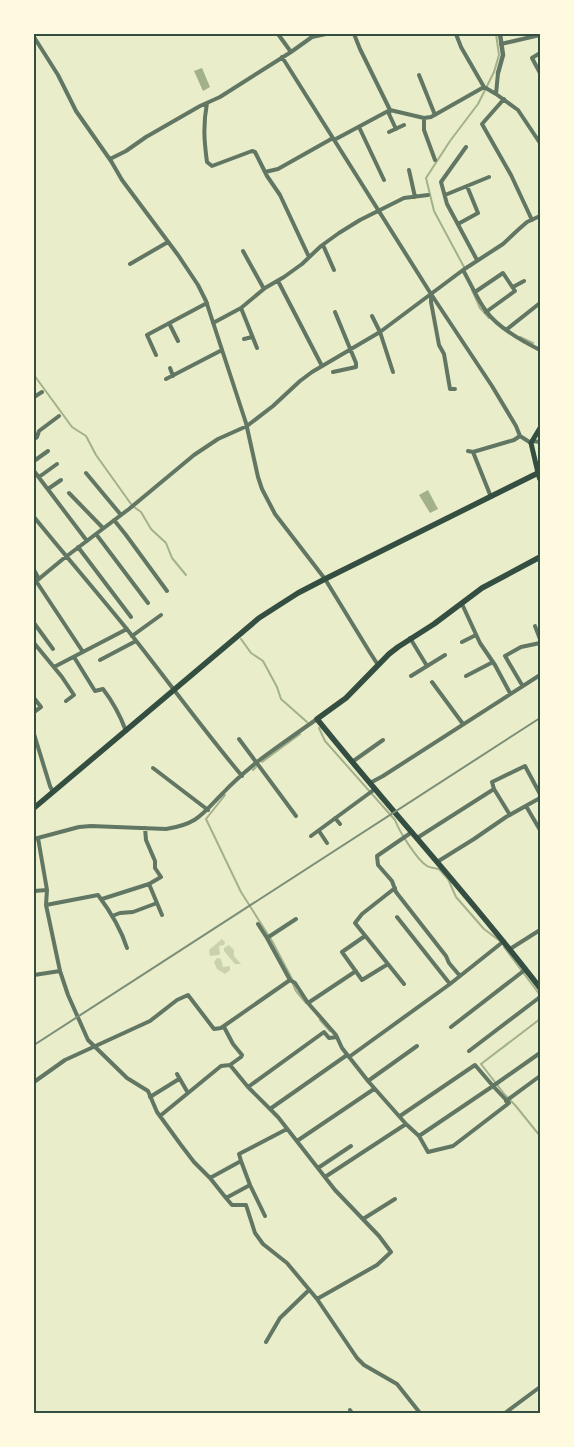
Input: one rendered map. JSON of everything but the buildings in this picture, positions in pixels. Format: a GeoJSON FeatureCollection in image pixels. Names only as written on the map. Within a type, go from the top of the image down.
{"type":"FeatureCollection","features":[{"type":"Feature","properties":{"kind":"main road"},"geometry":{"type":"LineString","coordinates":[[34,808],[259,618],[324,579],[540,475],[532,442],[540,428]]}},
{"type":"Feature","properties":{"kind":"main road"},"geometry":{"type":"LineString","coordinates":[[540,557],[491,582],[434,624],[410,638],[378,664],[346,698],[317,719],[370,783],[372,791],[412,832],[502,943],[510,949],[523,971],[540,988]]}},
{"type":"Feature","properties":{"kind":"street"},"geometry":{"type":"LineString","coordinates":[[278,34],[291,52]]}},
{"type":"Feature","properties":{"kind":"street"},"geometry":{"type":"LineString","coordinates":[[110,159],[220,97],[312,37],[326,34]]}},
{"type":"Feature","properties":{"kind":"street"},"geometry":{"type":"LineString","coordinates":[[354,34],[390,110],[389,114],[396,129]]}},
{"type":"Feature","properties":{"kind":"street"},"geometry":{"type":"LineString","coordinates":[[456,34],[460,47],[485,87],[518,110],[540,143]]}},
{"type":"Feature","properties":{"kind":"street"},"geometry":{"type":"LineString","coordinates":[[496,94],[498,73],[503,54],[500,34]]}},
{"type":"Feature","properties":{"kind":"street"},"geometry":{"type":"LineString","coordinates":[[502,44],[540,35]]}},
{"type":"Feature","properties":{"kind":"street"},"geometry":{"type":"LineString","coordinates":[[34,37],[58,75],[76,111],[110,159],[122,180],[198,285],[207,304],[247,426],[258,477],[272,508],[281,523],[324,579],[378,664]]}},
{"type":"Feature","properties":{"kind":"street"},"geometry":{"type":"LineString","coordinates":[[540,52],[532,58],[540,73]]}},
{"type":"Feature","properties":{"kind":"street"},"geometry":{"type":"LineString","coordinates":[[282,58],[431,294],[492,386],[520,436],[532,442],[540,442]]}},
{"type":"Feature","properties":{"kind":"street"},"geometry":{"type":"LineString","coordinates":[[419,75],[435,115]]}},
{"type":"Feature","properties":{"kind":"street"},"geometry":{"type":"LineString","coordinates":[[265,172],[278,169],[390,110],[431,118],[485,87]]}},
{"type":"Feature","properties":{"kind":"street"},"geometry":{"type":"LineString","coordinates":[[504,99],[482,124],[511,175],[532,220]]}},
{"type":"Feature","properties":{"kind":"street"},"geometry":{"type":"LineString","coordinates":[[207,103],[203,125],[207,162],[212,166],[252,151],[254,152],[280,195],[309,257]]}},
{"type":"Feature","properties":{"kind":"street"},"geometry":{"type":"LineString","coordinates":[[424,118],[424,130],[435,160]]}},
{"type":"Feature","properties":{"kind":"street"},"geometry":{"type":"LineString","coordinates":[[389,132],[404,125]]}},
{"type":"Feature","properties":{"kind":"street"},"geometry":{"type":"LineString","coordinates":[[359,127],[384,180]]}},
{"type":"Feature","properties":{"kind":"street"},"geometry":{"type":"LineString","coordinates":[[466,147],[441,182],[447,204],[477,260]]}},
{"type":"Feature","properties":{"kind":"street"},"geometry":{"type":"LineString","coordinates":[[409,170],[415,197]]}},
{"type":"Feature","properties":{"kind":"street"},"geometry":{"type":"LineString","coordinates":[[445,195],[489,177]]}},
{"type":"Feature","properties":{"kind":"street"},"geometry":{"type":"LineString","coordinates":[[458,224],[478,214],[467,186]]}},
{"type":"Feature","properties":{"kind":"street"},"geometry":{"type":"LineString","coordinates":[[213,323],[241,308],[264,289],[302,264],[339,233],[404,198],[428,195]]}},
{"type":"Feature","properties":{"kind":"street"},"geometry":{"type":"LineString","coordinates":[[36,581],[194,455],[218,439],[247,426],[273,406],[300,381],[380,332],[463,270],[503,244],[519,229],[540,216]]}},
{"type":"Feature","properties":{"kind":"street"},"geometry":{"type":"LineString","coordinates":[[130,264],[168,242]]}},
{"type":"Feature","properties":{"kind":"street"},"geometry":{"type":"LineString","coordinates":[[323,245],[334,270]]}},
{"type":"Feature","properties":{"kind":"street"},"geometry":{"type":"LineString","coordinates":[[243,251],[264,289]]}},
{"type":"Feature","properties":{"kind":"street"},"geometry":{"type":"LineString","coordinates":[[463,270],[491,318],[515,337],[540,350]]}},
{"type":"Feature","properties":{"kind":"street"},"geometry":{"type":"LineString","coordinates":[[475,292],[503,273],[513,287],[515,291],[486,312]]}},
{"type":"Feature","properties":{"kind":"street"},"geometry":{"type":"LineString","coordinates":[[278,281],[322,366]]}},
{"type":"Feature","properties":{"kind":"street"},"geometry":{"type":"LineString","coordinates":[[513,287],[524,281]]}},
{"type":"Feature","properties":{"kind":"street"},"geometry":{"type":"LineString","coordinates":[[431,294],[439,345],[444,354],[450,389],[455,389]]}},
{"type":"Feature","properties":{"kind":"street"},"geometry":{"type":"LineString","coordinates":[[506,330],[540,303]]}},
{"type":"Feature","properties":{"kind":"street"},"geometry":{"type":"LineString","coordinates":[[156,355],[147,335],[207,304]]}},
{"type":"Feature","properties":{"kind":"street"},"geometry":{"type":"LineString","coordinates":[[241,308],[257,348]]}},
{"type":"Feature","properties":{"kind":"street"},"geometry":{"type":"LineString","coordinates":[[333,372],[356,367],[335,312]]}},
{"type":"Feature","properties":{"kind":"street"},"geometry":{"type":"LineString","coordinates":[[372,316],[380,332],[393,372]]}},
{"type":"Feature","properties":{"kind":"street"},"geometry":{"type":"LineString","coordinates":[[169,323],[178,341]]}},
{"type":"Feature","properties":{"kind":"street"},"geometry":{"type":"LineString","coordinates":[[244,339],[252,337]]}},
{"type":"Feature","properties":{"kind":"street"},"geometry":{"type":"LineString","coordinates":[[534,346],[540,342]]}},
{"type":"Feature","properties":{"kind":"street"},"geometry":{"type":"LineString","coordinates":[[166,380],[222,350]]}},
{"type":"Feature","properties":{"kind":"street"},"geometry":{"type":"LineString","coordinates":[[191,360],[194,365]]}},
{"type":"Feature","properties":{"kind":"street"},"geometry":{"type":"LineString","coordinates":[[170,368],[173,376]]}},
{"type":"Feature","properties":{"kind":"street"},"geometry":{"type":"LineString","coordinates":[[34,397],[42,392]]}},
{"type":"Feature","properties":{"kind":"street"},"geometry":{"type":"LineString","coordinates":[[34,439],[39,431],[59,416]]}},
{"type":"Feature","properties":{"kind":"street"},"geometry":{"type":"LineString","coordinates":[[491,497],[471,452],[520,436]]}},
{"type":"Feature","properties":{"kind":"street"},"geometry":{"type":"LineString","coordinates":[[34,461],[48,451]]}},
{"type":"Feature","properties":{"kind":"street"},"geometry":{"type":"LineString","coordinates":[[39,477],[57,464]]}},
{"type":"Feature","properties":{"kind":"street"},"geometry":{"type":"LineString","coordinates":[[34,471],[87,541]]}},
{"type":"Feature","properties":{"kind":"street"},"geometry":{"type":"LineString","coordinates":[[86,473],[121,515]]}},
{"type":"Feature","properties":{"kind":"street"},"geometry":{"type":"LineString","coordinates":[[48,490],[61,480]]}},
{"type":"Feature","properties":{"kind":"street"},"geometry":{"type":"LineString","coordinates":[[69,492],[103,528]]}},
{"type":"Feature","properties":{"kind":"street"},"geometry":{"type":"LineString","coordinates":[[34,516],[132,636],[242,776]]}},
{"type":"Feature","properties":{"kind":"street"},"geometry":{"type":"LineString","coordinates":[[114,520],[167,591]]}},
{"type":"Feature","properties":{"kind":"street"},"geometry":{"type":"LineString","coordinates":[[96,534],[148,603]]}},
{"type":"Feature","properties":{"kind":"street"},"geometry":{"type":"LineString","coordinates":[[78,547],[131,617]]}},
{"type":"Feature","properties":{"kind":"street"},"geometry":{"type":"LineString","coordinates":[[34,570],[36,581],[82,652]]}},
{"type":"Feature","properties":{"kind":"street"},"geometry":{"type":"LineString","coordinates":[[462,604],[476,635],[510,693]]}},
{"type":"Feature","properties":{"kind":"street"},"geometry":{"type":"LineString","coordinates":[[132,636],[161,615]]}},
{"type":"Feature","properties":{"kind":"street"},"geometry":{"type":"LineString","coordinates":[[34,623],[53,649]]}},
{"type":"Feature","properties":{"kind":"street"},"geometry":{"type":"LineString","coordinates":[[535,629],[540,639]]}},
{"type":"Feature","properties":{"kind":"street"},"geometry":{"type":"LineString","coordinates":[[54,667],[127,630]]}},
{"type":"Feature","properties":{"kind":"street"},"geometry":{"type":"LineString","coordinates":[[462,642],[476,635]]}},
{"type":"Feature","properties":{"kind":"street"},"geometry":{"type":"LineString","coordinates":[[410,638],[427,666]]}},
{"type":"Feature","properties":{"kind":"street"},"geometry":{"type":"LineString","coordinates":[[100,660],[136,641]]}},
{"type":"Feature","properties":{"kind":"street"},"geometry":{"type":"LineString","coordinates":[[34,643],[74,695],[66,701]]}},
{"type":"Feature","properties":{"kind":"street"},"geometry":{"type":"LineString","coordinates":[[522,685],[505,656],[521,648],[540,643]]}},
{"type":"Feature","properties":{"kind":"street"},"geometry":{"type":"LineString","coordinates":[[411,676],[446,655]]}},
{"type":"Feature","properties":{"kind":"street"},"geometry":{"type":"LineString","coordinates":[[74,657],[95,692],[103,690],[109,697],[118,711],[126,731]]}},
{"type":"Feature","properties":{"kind":"street"},"geometry":{"type":"LineString","coordinates":[[466,676],[493,662]]}},
{"type":"Feature","properties":{"kind":"street"},"geometry":{"type":"LineString","coordinates":[[370,783],[540,675]]}},
{"type":"Feature","properties":{"kind":"street"},"geometry":{"type":"LineString","coordinates":[[432,682],[463,724]]}},
{"type":"Feature","properties":{"kind":"street"},"geometry":{"type":"LineString","coordinates":[[34,698],[41,706],[34,712]]}},
{"type":"Feature","properties":{"kind":"street"},"geometry":{"type":"LineString","coordinates":[[317,719],[257,762],[222,793],[199,818],[178,827],[166,829],[78,827],[36,839],[47,890],[46,905],[60,971],[77,1017],[88,1040],[128,1078],[148,1091],[160,1116],[194,1162],[232,1205],[246,1205],[249,1220],[259,1239],[287,1263],[317,1299],[357,1358],[364,1365],[397,1384],[420,1413]]}},
{"type":"Feature","properties":{"kind":"street"},"geometry":{"type":"LineString","coordinates":[[34,734],[53,792]]}},
{"type":"Feature","properties":{"kind":"street"},"geometry":{"type":"LineString","coordinates":[[240,739],[296,816]]}},
{"type":"Feature","properties":{"kind":"street"},"geometry":{"type":"LineString","coordinates":[[352,762],[383,740]]}},
{"type":"Feature","properties":{"kind":"street"},"geometry":{"type":"LineString","coordinates":[[510,814],[494,789],[492,782],[525,766],[540,794]]}},
{"type":"Feature","properties":{"kind":"street"},"geometry":{"type":"LineString","coordinates":[[153,768],[208,810]]}},
{"type":"Feature","properties":{"kind":"street"},"geometry":{"type":"LineString","coordinates":[[417,838],[494,789]]}},
{"type":"Feature","properties":{"kind":"street"},"geometry":{"type":"LineString","coordinates":[[311,836],[335,818],[352,809],[372,791]]}},
{"type":"Feature","properties":{"kind":"street"},"geometry":{"type":"LineString","coordinates":[[437,862],[510,814],[540,798]]}},
{"type":"Feature","properties":{"kind":"street"},"geometry":{"type":"LineString","coordinates":[[526,806],[540,830]]}},
{"type":"Feature","properties":{"kind":"street"},"geometry":{"type":"LineString","coordinates":[[335,818],[340,824]]}},
{"type":"Feature","properties":{"kind":"street"},"geometry":{"type":"LineString","coordinates":[[102,899],[149,884],[161,877],[155,868],[155,861],[146,840],[145,828]]}},
{"type":"Feature","properties":{"kind":"street"},"geometry":{"type":"LineString","coordinates":[[319,831],[327,843]]}},
{"type":"Feature","properties":{"kind":"street"},"geometry":{"type":"LineString","coordinates":[[412,832],[377,856],[378,865],[392,881],[409,909],[460,976]]}},
{"type":"Feature","properties":{"kind":"street"},"geometry":{"type":"LineString","coordinates":[[149,884],[162,915]]}},
{"type":"Feature","properties":{"kind":"street"},"geometry":{"type":"LineString","coordinates":[[395,888],[362,914],[355,923],[404,984]]}},
{"type":"Feature","properties":{"kind":"street"},"geometry":{"type":"LineString","coordinates":[[34,891],[47,890]]}},
{"type":"Feature","properties":{"kind":"street"},"geometry":{"type":"LineString","coordinates":[[46,905],[98,895],[122,934],[127,948]]}},
{"type":"Feature","properties":{"kind":"street"},"geometry":{"type":"LineString","coordinates":[[112,916],[133,912],[157,903]]}},
{"type":"Feature","properties":{"kind":"street"},"geometry":{"type":"LineString","coordinates":[[397,917],[450,984]]}},
{"type":"Feature","properties":{"kind":"street"},"geometry":{"type":"LineString","coordinates":[[268,937],[296,919]]}},
{"type":"Feature","properties":{"kind":"street"},"geometry":{"type":"LineString","coordinates":[[258,924],[268,937],[291,981],[337,1037],[348,1056],[374,1089],[406,1124],[420,1136],[428,1152],[453,1146],[509,1103],[508,1099],[495,1084],[475,1065],[400,1116]]}},
{"type":"Feature","properties":{"kind":"street"},"geometry":{"type":"LineString","coordinates":[[510,949],[540,930]]}},
{"type":"Feature","properties":{"kind":"street"},"geometry":{"type":"LineString","coordinates":[[365,936],[342,952],[362,980],[388,964]]}},
{"type":"Feature","properties":{"kind":"street"},"geometry":{"type":"LineString","coordinates":[[270,1109],[450,984],[502,943]]}},
{"type":"Feature","properties":{"kind":"street"},"geometry":{"type":"LineString","coordinates":[[34,975],[60,971]]}},
{"type":"Feature","properties":{"kind":"street"},"geometry":{"type":"LineString","coordinates":[[308,1003],[356,971]]}},
{"type":"Feature","properties":{"kind":"street"},"geometry":{"type":"LineString","coordinates":[[451,1027],[523,971]]}},
{"type":"Feature","properties":{"kind":"street"},"geometry":{"type":"LineString","coordinates":[[34,1082],[65,1060],[150,1021],[177,1000],[188,995],[214,1029],[224,1027],[272,992],[291,981]]}},
{"type":"Feature","properties":{"kind":"street"},"geometry":{"type":"LineString","coordinates":[[469,1051],[540,997]]}},
{"type":"Feature","properties":{"kind":"street"},"geometry":{"type":"LineString","coordinates":[[160,1116],[221,1066],[230,1065],[241,1057],[242,1055],[233,1044],[224,1027]]}},
{"type":"Feature","properties":{"kind":"street"},"geometry":{"type":"LineString","coordinates":[[248,1087],[324,1032],[329,1038],[337,1037]]}},
{"type":"Feature","properties":{"kind":"street"},"geometry":{"type":"LineString","coordinates":[[368,1081],[417,1046]]}},
{"type":"Feature","properties":{"kind":"street"},"geometry":{"type":"LineString","coordinates":[[420,1136],[540,1053]]}},
{"type":"Feature","properties":{"kind":"street"},"geometry":{"type":"LineString","coordinates":[[230,1065],[287,1129],[335,1190],[379,1236],[391,1252],[378,1265],[317,1299]]}},
{"type":"Feature","properties":{"kind":"street"},"geometry":{"type":"LineString","coordinates":[[177,1074],[188,1093]]}},
{"type":"Feature","properties":{"kind":"street"},"geometry":{"type":"LineString","coordinates":[[508,1099],[540,1076]]}},
{"type":"Feature","properties":{"kind":"street"},"geometry":{"type":"LineString","coordinates":[[150,1097],[179,1079]]}},
{"type":"Feature","properties":{"kind":"street"},"geometry":{"type":"LineString","coordinates":[[297,1141],[374,1089]]}},
{"type":"Feature","properties":{"kind":"street"},"geometry":{"type":"LineString","coordinates":[[325,1177],[406,1124]]}},
{"type":"Feature","properties":{"kind":"street"},"geometry":{"type":"LineString","coordinates":[[264,1216],[238,1154],[287,1129]]}},
{"type":"Feature","properties":{"kind":"street"},"geometry":{"type":"LineString","coordinates":[[318,1168],[351,1146]]}},
{"type":"Feature","properties":{"kind":"street"},"geometry":{"type":"LineString","coordinates":[[210,1178],[242,1161]]}},
{"type":"Feature","properties":{"kind":"street"},"geometry":{"type":"LineString","coordinates":[[226,1198],[250,1185]]}},
{"type":"Feature","properties":{"kind":"street"},"geometry":{"type":"LineString","coordinates":[[362,1220],[393,1201],[395,1208]]}},
{"type":"Feature","properties":{"kind":"street"},"geometry":{"type":"LineString","coordinates":[[266,1342],[280,1318],[309,1290]]}},
{"type":"Feature","properties":{"kind":"street"},"geometry":{"type":"LineString","coordinates":[[506,1413],[540,1387]]}},
{"type":"Feature","properties":{"kind":"shaded area"},"geometry":{"type":"Polygon","coordinates":[[[202,68],[210,87],[203,91],[194,71],[202,68]]]}},
{"type":"Feature","properties":{"kind":"shaded area"},"geometry":{"type":"Polygon","coordinates":[[[428,490],[438,509],[430,513],[419,495],[428,490]]]}},
{"type":"Feature","properties":{"kind":"shaded area"},"geometry":{"type":"Polygon","coordinates":[[[222,939],[225,942],[224,945],[219,946],[219,955],[210,956],[209,950],[222,939]]]}},
{"type":"Feature","properties":{"kind":"shaded area"},"geometry":{"type":"Polygon","coordinates":[[[229,945],[234,950],[234,956],[241,964],[235,964],[224,951],[224,948],[229,945]]]}},
{"type":"Feature","properties":{"kind":"shaded area"},"geometry":{"type":"Polygon","coordinates":[[[217,958],[221,959],[223,967],[230,966],[230,970],[225,974],[217,969],[214,962],[217,958]]]}},
{"type":"Feature","properties":{"kind":"waterway"},"geometry":{"type":"LineString","coordinates":[[464,267],[434,211],[426,178],[450,141],[478,104],[494,72],[499,55],[496,34]]}},
{"type":"Feature","properties":{"kind":"waterway"},"geometry":{"type":"LineString","coordinates":[[472,290],[480,308],[489,318]]}},
{"type":"Feature","properties":{"kind":"waterway"},"geometry":{"type":"LineString","coordinates":[[520,337],[533,343]]}},
{"type":"Feature","properties":{"kind":"waterway"},"geometry":{"type":"LineString","coordinates":[[34,375],[72,427],[86,436],[96,455],[131,504]]}},
{"type":"Feature","properties":{"kind":"waterway"},"geometry":{"type":"LineString","coordinates":[[134,507],[141,512],[151,529],[166,543],[172,558],[186,575]]}},
{"type":"Feature","properties":{"kind":"waterway"},"geometry":{"type":"LineString","coordinates":[[241,639],[251,653],[263,661],[277,687],[281,699],[307,722]]}},
{"type":"Feature","properties":{"kind":"waterway"},"geometry":{"type":"LineString","coordinates":[[319,728],[325,741],[395,820],[404,838],[418,858],[428,867],[439,869],[448,879],[456,897],[484,929],[500,941]]}},
{"type":"Feature","properties":{"kind":"waterway"},"geometry":{"type":"LineString","coordinates":[[262,762],[300,734]]}},
{"type":"Feature","properties":{"kind":"waterway"},"geometry":{"type":"LineString","coordinates":[[253,770],[256,767]]}},
{"type":"Feature","properties":{"kind":"waterway"},"geometry":{"type":"LineString","coordinates":[[225,795],[206,819],[241,892],[272,941],[292,979]]}},
{"type":"Feature","properties":{"kind":"waterway"},"geometry":{"type":"LineString","coordinates":[[504,947],[540,995]]}},
{"type":"Feature","properties":{"kind":"waterway"},"geometry":{"type":"LineString","coordinates":[[293,984],[306,1003]]}},
{"type":"Feature","properties":{"kind":"waterway"},"geometry":{"type":"LineString","coordinates":[[540,1019],[481,1064],[540,1136]]}},
{"type":"Feature","properties":{"kind":"waterway"},"geometry":{"type":"LineString","coordinates":[[320,1020],[330,1031]]}},
{"type":"Feature","properties":{"kind":"railway"},"geometry":{"type":"LineString","coordinates":[[34,1045],[540,718]]}}]}
